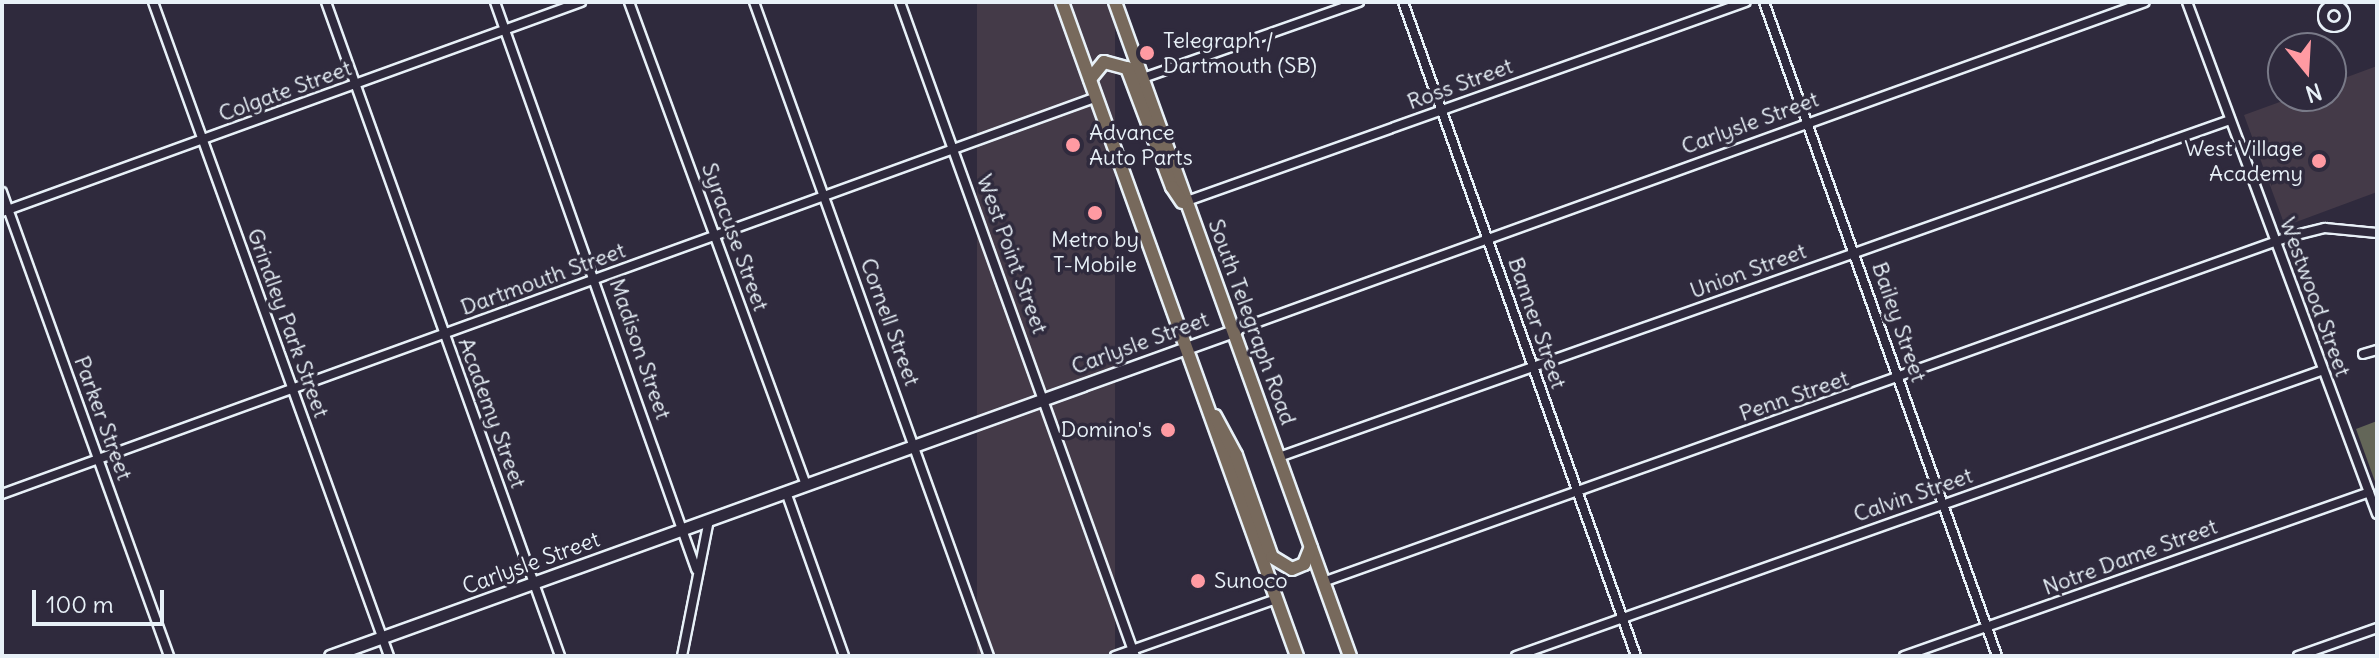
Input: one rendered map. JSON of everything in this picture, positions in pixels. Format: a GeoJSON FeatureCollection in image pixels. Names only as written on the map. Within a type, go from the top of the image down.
{"type":"FeatureCollection","features":[{"type":"Feature","properties":{"kind":"main road"},"geometry":{"type":"LineString","coordinates":[[1062,2],[1297,656]]}},
{"type":"Feature","properties":{"kind":"main road","name":"South Telegraph Road"},"geometry":{"type":"LineString","coordinates":[[1115,2],[1236,330],[1350,656]]}},
{"type":"Feature","properties":{"kind":"main road"},"geometry":{"type":"LineString","coordinates":[[1090,79],[1104,62],[1127,68],[1172,187],[1193,217]]}},
{"type":"Feature","properties":{"kind":"main road"},"geometry":{"type":"LineString","coordinates":[[1208,408],[1236,455],[1272,557],[1292,569],[1304,564],[1311,547]]}},
{"type":"Feature","properties":{"kind":"street","name":"Grindley Park Street"},"geometry":{"type":"LineString","coordinates":[[153,2],[389,656]]}},
{"type":"Feature","properties":{"kind":"street","name":"Academy Street"},"geometry":{"type":"LineString","coordinates":[[326,2],[560,656]]}},
{"type":"Feature","properties":{"kind":"street","name":"Madison Street"},"geometry":{"type":"LineString","coordinates":[[495,2],[596,279],[696,569]]}},
{"type":"Feature","properties":{"kind":"street","name":"Colgate Street"},"geometry":{"type":"LineString","coordinates":[[5,210],[581,2]]}},
{"type":"Feature","properties":{"kind":"street","name":"Syracuse Street"},"geometry":{"type":"LineString","coordinates":[[629,2],[806,485]]}},
{"type":"Feature","properties":{"kind":"street","name":"Cornell Street"},"geometry":{"type":"LineString","coordinates":[[754,2],[989,656]]}},
{"type":"Feature","properties":{"kind":"street","name":"West Point Street"},"geometry":{"type":"LineString","coordinates":[[900,2],[1045,398],[1134,653]]}},
{"type":"Feature","properties":{"kind":"street"},"geometry":{"type":"LineString","coordinates":[[1143,78],[1359,2]]}},
{"type":"Feature","properties":{"kind":"street","name":"Banner Street"},"geometry":{"type":"LineString","coordinates":[[1403,2],[1636,656]]}},
{"type":"Feature","properties":{"kind":"street","name":"Ross Street"},"geometry":{"type":"LineString","coordinates":[[1187,201],[1746,2]]}},
{"type":"Feature","properties":{"kind":"street","name":"Bailey Street"},"geometry":{"type":"LineString","coordinates":[[1764,2],[1997,656]]}},
{"type":"Feature","properties":{"kind":"street","name":"Carlysle Street"},"geometry":{"type":"LineString","coordinates":[[330,656],[2145,2]]}},
{"type":"Feature","properties":{"kind":"street","name":"Westwood Street"},"geometry":{"type":"LineString","coordinates":[[2187,2],[2377,514]]}},
{"type":"Feature","properties":{"kind":"street","name":"Dartmouth Street"},"geometry":{"type":"LineString","coordinates":[[2,494],[1097,97]]}},
{"type":"Feature","properties":{"kind":"street","name":"Union Street"},"geometry":{"type":"LineString","coordinates":[[1279,457],[2230,120]]}},
{"type":"Feature","properties":{"kind":"street","name":"Parker Street"},"geometry":{"type":"LineString","coordinates":[[2,192],[5,210],[169,656]]}},
{"type":"Feature","properties":{"kind":"street","name":"Penn Street"},"geometry":{"type":"LineString","coordinates":[[1323,582],[2276,243],[2325,228],[2377,233]]}},
{"type":"Feature","properties":{"kind":"street"},"geometry":{"type":"LineString","coordinates":[[2363,354],[2377,350]]}},
{"type":"Feature","properties":{"kind":"street","name":"Calvin Street"},"geometry":{"type":"LineString","coordinates":[[1516,656],[2323,370]]}},
{"type":"Feature","properties":{"kind":"street"},"geometry":{"type":"LineString","coordinates":[[786,492],[844,656]]}},
{"type":"Feature","properties":{"kind":"street","name":"Notre Dame Street"},"geometry":{"type":"LineString","coordinates":[[1904,656],[2369,492]]}},
{"type":"Feature","properties":{"kind":"street"},"geometry":{"type":"LineString","coordinates":[[682,656],[696,569],[709,520]]}},
{"type":"Feature","properties":{"kind":"street"},"geometry":{"type":"LineString","coordinates":[[1115,656],[1134,653],[1276,599]]}},
{"type":"Feature","properties":{"kind":"street"},"geometry":{"type":"LineString","coordinates":[[2298,656],[2377,628]]}},
{"type":"Feature","properties":{"kind":"shaded area"},"geometry":{"type":"Polygon","coordinates":[[[977,2],[1115,2],[1115,656],[977,656],[977,2]]]}},
{"type":"Feature","properties":{"kind":"shaded area","name":"West Village Academy"},"geometry":{"type":"Polygon","coordinates":[[[2377,66],[2377,192],[2285,226],[2244,115],[2267,107],[2267,112],[2347,112],[2347,77],[2377,66]]]}},
{"type":"Feature","properties":{"kind":"green space"},"geometry":{"type":"Polygon","coordinates":[[[2377,421],[2377,487],[2356,429],[2377,421]]]}},
{"type":"Feature","properties":{"kind":"place","name":"Telegraph / Dartmouth (SB)"},"geometry":{"type":"Point","coordinates":[1147,53]}},
{"type":"Feature","properties":{"kind":"place","name":"Advance Auto Parts"},"geometry":{"type":"Point","coordinates":[1073,145]}},
{"type":"Feature","properties":{"kind":"place","name":"West Village Academy"},"geometry":{"type":"Point","coordinates":[2319,161]}},
{"type":"Feature","properties":{"kind":"place","name":"Metro by T-Mobile"},"geometry":{"type":"Point","coordinates":[1095,213]}},
{"type":"Feature","properties":{"kind":"place","name":"Domino's"},"geometry":{"type":"Point","coordinates":[1168,430]}},
{"type":"Feature","properties":{"kind":"place","name":"Sunoco"},"geometry":{"type":"Point","coordinates":[1198,581]}}]}
